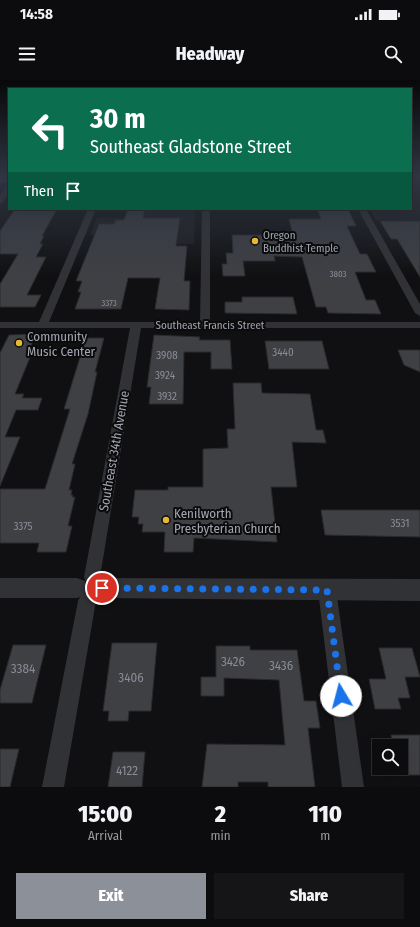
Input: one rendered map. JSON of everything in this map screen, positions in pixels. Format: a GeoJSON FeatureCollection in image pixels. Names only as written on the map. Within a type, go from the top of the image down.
{"type":"FeatureCollection","features":[{"type":"Feature","properties":{"kind":"street"},"geometry":{"type":"LineString","coordinates":[[43,325],[92,210]]}},
{"type":"Feature","properties":{"kind":"street"},"geometry":{"type":"LineString","coordinates":[[205,325],[206,210]]}},
{"type":"Feature","properties":{"kind":"street"},"geometry":{"type":"LineString","coordinates":[[363,210],[420,313]]}},
{"type":"Feature","properties":{"kind":"street","name":"Southeast 34th Avenue"},"geometry":{"type":"LineString","coordinates":[[53,787],[90,589],[136,325]]}},
{"type":"Feature","properties":{"kind":"street","name":"Southeast Francis Street"},"geometry":{"type":"LineString","coordinates":[[0,326],[420,325]]}},
{"type":"Feature","properties":{"kind":"street"},"geometry":{"type":"LineString","coordinates":[[0,588],[420,590]]}},
{"type":"Feature","properties":{"kind":"street"},"geometry":{"type":"LineString","coordinates":[[327,590],[353,787]]}},
{"type":"Feature","properties":{"kind":"shaded area"},"geometry":{"type":"Polygon","coordinates":[[[145,210],[195,210],[194,244],[137,244],[139,235],[90,235],[97,218],[143,218],[145,210]]]}},
{"type":"Feature","properties":{"kind":"shaded area"},"geometry":{"type":"Polygon","coordinates":[[[371,210],[420,210],[420,220],[376,220],[371,210]]]}},
{"type":"Feature","properties":{"kind":"building"},"geometry":{"type":"Polygon","coordinates":[[[14,210],[56,210],[42,236],[44,236],[40,244],[43,244],[36,257],[46,257],[27,295],[41,295],[35,307],[0,307],[0,284],[18,254],[0,254],[0,231],[14,210]]]}},
{"type":"Feature","properties":{"kind":"building"},"geometry":{"type":"Polygon","coordinates":[[[128,210],[145,210],[143,218],[180,218],[176,246],[187,246],[184,281],[190,281],[189,310],[155,309],[160,278],[128,278],[121,309],[75,309],[81,292],[78,292],[82,281],[76,281],[99,224],[114,224],[116,220],[124,220],[128,210]]]}},
{"type":"Feature","properties":{"kind":"building"},"geometry":{"type":"Polygon","coordinates":[[[317,210],[348,210],[356,226],[347,226],[360,254],[367,254],[376,272],[355,272],[366,300],[375,300],[381,314],[328,313],[326,307],[316,307],[302,257],[274,256],[275,261],[243,261],[245,276],[223,276],[222,264],[227,264],[226,253],[233,253],[232,235],[293,235],[289,219],[321,219],[317,210]]]}},
{"type":"Feature","properties":{"kind":"building"},"geometry":{"type":"Polygon","coordinates":[[[380,221],[420,221],[420,277],[397,239],[391,239],[380,221]]]}},
{"type":"Feature","properties":{"kind":"building"},"geometry":{"type":"Polygon","coordinates":[[[242,297],[293,297],[297,314],[225,313],[225,302],[242,302],[242,297]]]}},
{"type":"Feature","properties":{"kind":"building"},"geometry":{"type":"Polygon","coordinates":[[[36,334],[29,350],[33,350],[15,394],[24,394],[22,398],[42,398],[38,410],[16,410],[5,437],[20,437],[0,486],[0,353],[9,335],[36,334]]]}},
{"type":"Feature","properties":{"kind":"building"},"geometry":{"type":"Polygon","coordinates":[[[154,335],[200,337],[199,340],[230,340],[232,369],[211,369],[211,352],[184,352],[183,404],[149,404],[151,387],[147,387],[154,335]]]}},
{"type":"Feature","properties":{"kind":"building"},"geometry":{"type":"Polygon","coordinates":[[[86,338],[104,338],[95,372],[97,372],[88,414],[72,464],[75,464],[69,490],[72,490],[72,497],[75,497],[68,526],[72,526],[66,552],[37,552],[39,543],[0,543],[0,489],[45,489],[70,409],[64,409],[86,338]]]}},
{"type":"Feature","properties":{"kind":"building"},"geometry":{"type":"Polygon","coordinates":[[[265,341],[322,341],[329,369],[269,369],[265,341]]]}},
{"type":"Feature","properties":{"kind":"building"},"geometry":{"type":"Polygon","coordinates":[[[398,350],[420,350],[420,372],[404,365],[398,350]]]}},
{"type":"Feature","properties":{"kind":"building"},"geometry":{"type":"Polygon","coordinates":[[[233,383],[261,383],[262,393],[310,394],[316,430],[323,430],[326,443],[292,442],[297,487],[271,487],[277,542],[194,538],[193,552],[164,552],[165,532],[142,532],[143,524],[138,524],[139,517],[132,517],[135,490],[168,490],[168,487],[203,487],[203,449],[228,448],[227,429],[235,429],[233,383]]]}},
{"type":"Feature","properties":{"kind":"building"},"geometry":{"type":"Polygon","coordinates":[[[321,510],[420,510],[420,537],[325,535],[321,510]]]}},
{"type":"Feature","properties":{"kind":"building"},"geometry":{"type":"Polygon","coordinates":[[[112,643],[157,643],[151,711],[129,711],[128,721],[108,721],[109,711],[103,711],[112,643]]]}},
{"type":"Feature","properties":{"kind":"building"},"geometry":{"type":"Polygon","coordinates":[[[13,645],[46,645],[32,703],[0,703],[0,690],[13,645]]]}},
{"type":"Feature","properties":{"kind":"building"},"geometry":{"type":"Polygon","coordinates":[[[216,646],[250,646],[250,650],[297,650],[304,701],[316,701],[320,728],[308,728],[315,787],[268,787],[268,782],[238,782],[238,787],[202,787],[207,744],[285,745],[279,680],[224,678],[224,696],[201,696],[201,677],[216,677],[216,646]]]}},
{"type":"Feature","properties":{"kind":"building"},"geometry":{"type":"Polygon","coordinates":[[[379,648],[412,648],[420,677],[405,677],[410,698],[398,698],[401,709],[375,709],[369,679],[386,679],[379,648]]]}},
{"type":"Feature","properties":{"kind":"building"},"geometry":{"type":"Polygon","coordinates":[[[391,735],[420,735],[420,775],[408,775],[408,739],[392,739],[391,735]]]}},
{"type":"Feature","properties":{"kind":"building"},"geometry":{"type":"Polygon","coordinates":[[[0,749],[19,749],[10,787],[0,787],[0,749]]]}},
{"type":"Feature","properties":{"kind":"building"},"geometry":{"type":"Polygon","coordinates":[[[113,752],[145,752],[142,787],[108,787],[113,752]]]}},
{"type":"Feature","properties":{"kind":"place","name":"Oregon Buddhist Temple"},"geometry":{"type":"Point","coordinates":[255,241]}},
{"type":"Feature","properties":{"kind":"place","name":"Community Music Center"},"geometry":{"type":"Point","coordinates":[19,343]}},
{"type":"Feature","properties":{"kind":"place","name":"Kenilworth Presbyterian Church"},"geometry":{"type":"Point","coordinates":[166,520]}},
{"type":"Feature","properties":{"kind":"route"},"geometry":{"type":"LineString","coordinates":[[102,588],[327,590],[341,696]]}}]}
